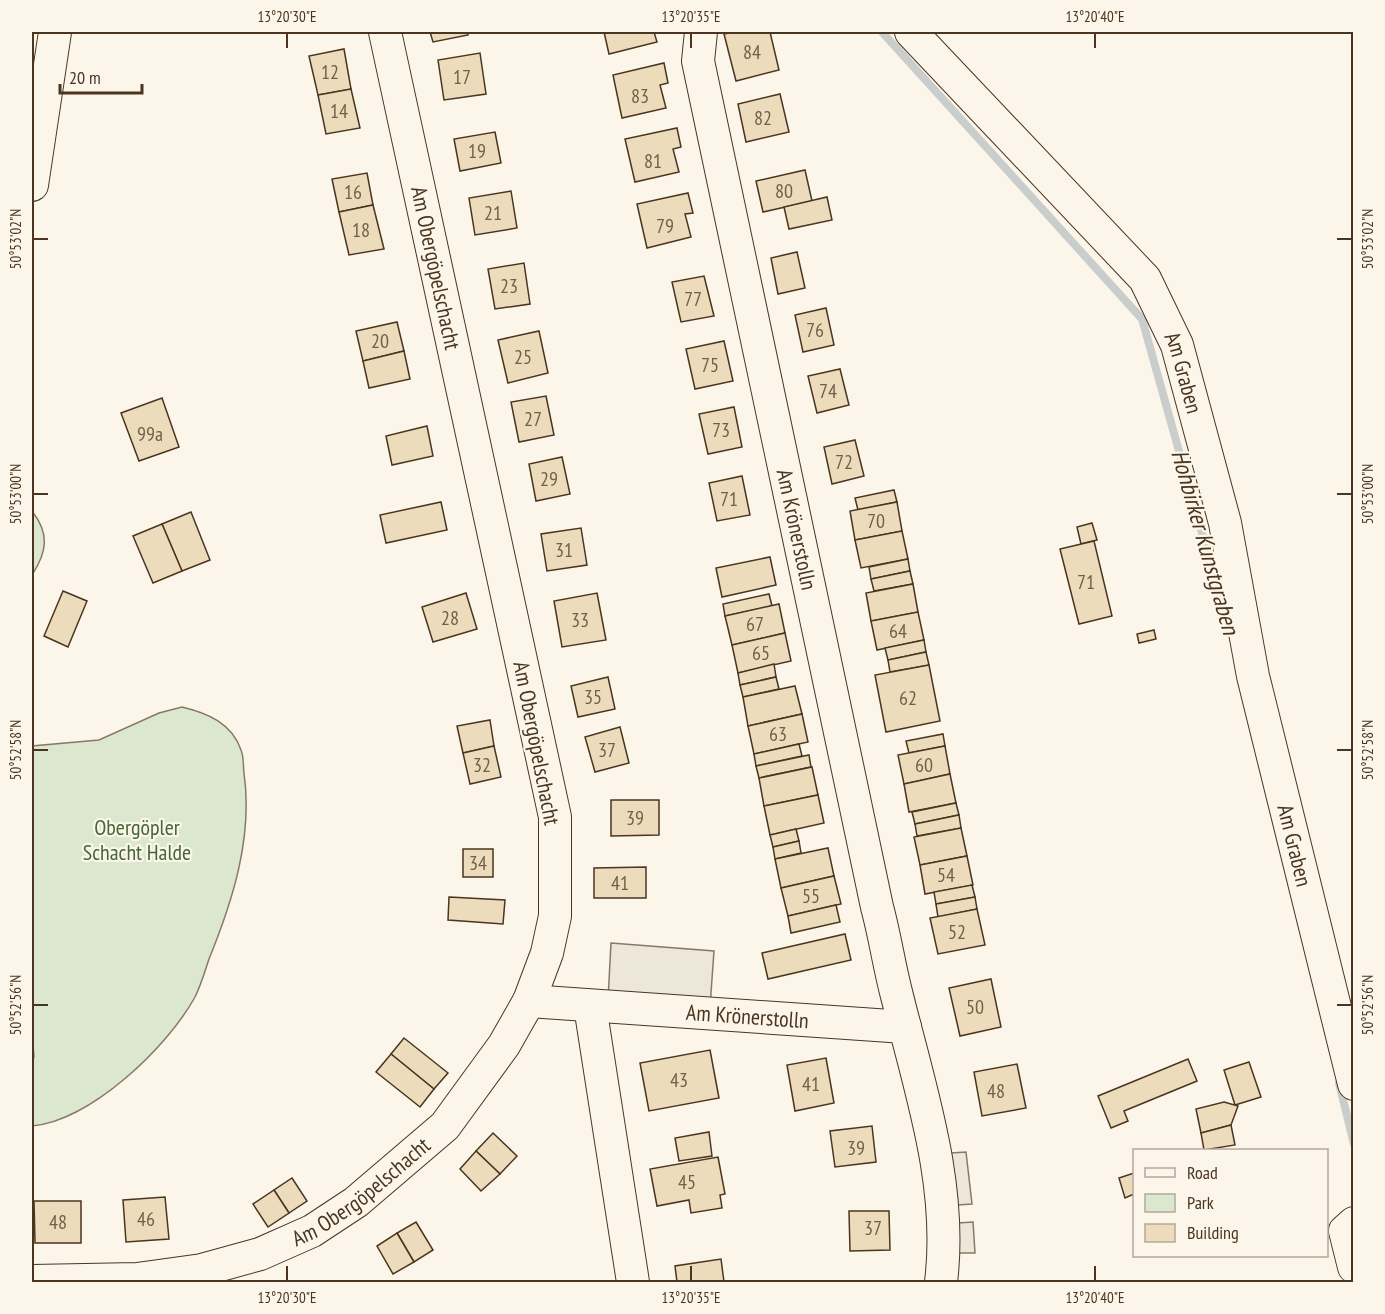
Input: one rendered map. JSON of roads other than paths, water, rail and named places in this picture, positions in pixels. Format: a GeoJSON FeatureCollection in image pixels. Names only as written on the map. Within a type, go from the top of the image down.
{"type":"FeatureCollection","features":[{"type":"Feature","properties":{"kind":"street"},"geometry":{"type":"LineString","coordinates":[[32,185],[56,32]]}},
{"type":"Feature","properties":{"kind":"street","name":"Am Obergöpelschacht"},"geometry":{"type":"LineString","coordinates":[[32,1281],[136,1279],[202,1270],[260,1254],[312,1231],[356,1202],[445,1126],[504,1046],[529,1001],[547,953],[555,916],[555,817],[385,32]]}},
{"type":"Feature","properties":{"kind":"street","name":"Am Krönerstolln"},"geometry":{"type":"LineString","coordinates":[[701,32],[698,61],[877,907],[912,1048],[935,1154],[943,1224],[941,1282]]}},
{"type":"Feature","properties":{"kind":"street","name":"Am Graben"},"geometry":{"type":"LineString","coordinates":[[911,32],[1145,279],[1177,345],[1225,523],[1253,676],[1353,1084]]}},
{"type":"Feature","properties":{"kind":"street","name":"Am Krönerstolln"},"geometry":{"type":"LineString","coordinates":[[529,1001],[905,1027]]}},
{"type":"Feature","properties":{"kind":"street"},"geometry":{"type":"LineString","coordinates":[[590,1006],[633,1282]]}},
{"type":"Feature","properties":{"kind":"street"},"geometry":{"type":"LineString","coordinates":[[1353,1224],[1345,1231],[1353,1267]]}},
{"type":"Feature","properties":{"kind":"waterway","name":"Hohbirker Kunstgraben"},"geometry":{"type":"LineString","coordinates":[[882,32],[1142,319],[1230,633]]}},
{"type":"Feature","properties":{"kind":"waterway","name":"Hohbirker Kunstgraben"},"geometry":{"type":"LineString","coordinates":[[1339,1083],[1354,1144]]}},
{"type":"Feature","properties":{"kind":"park label","name":"Obergöpler Schacht Halde"},"geometry":{"type":"Point","coordinates":[137,840]}}]}
